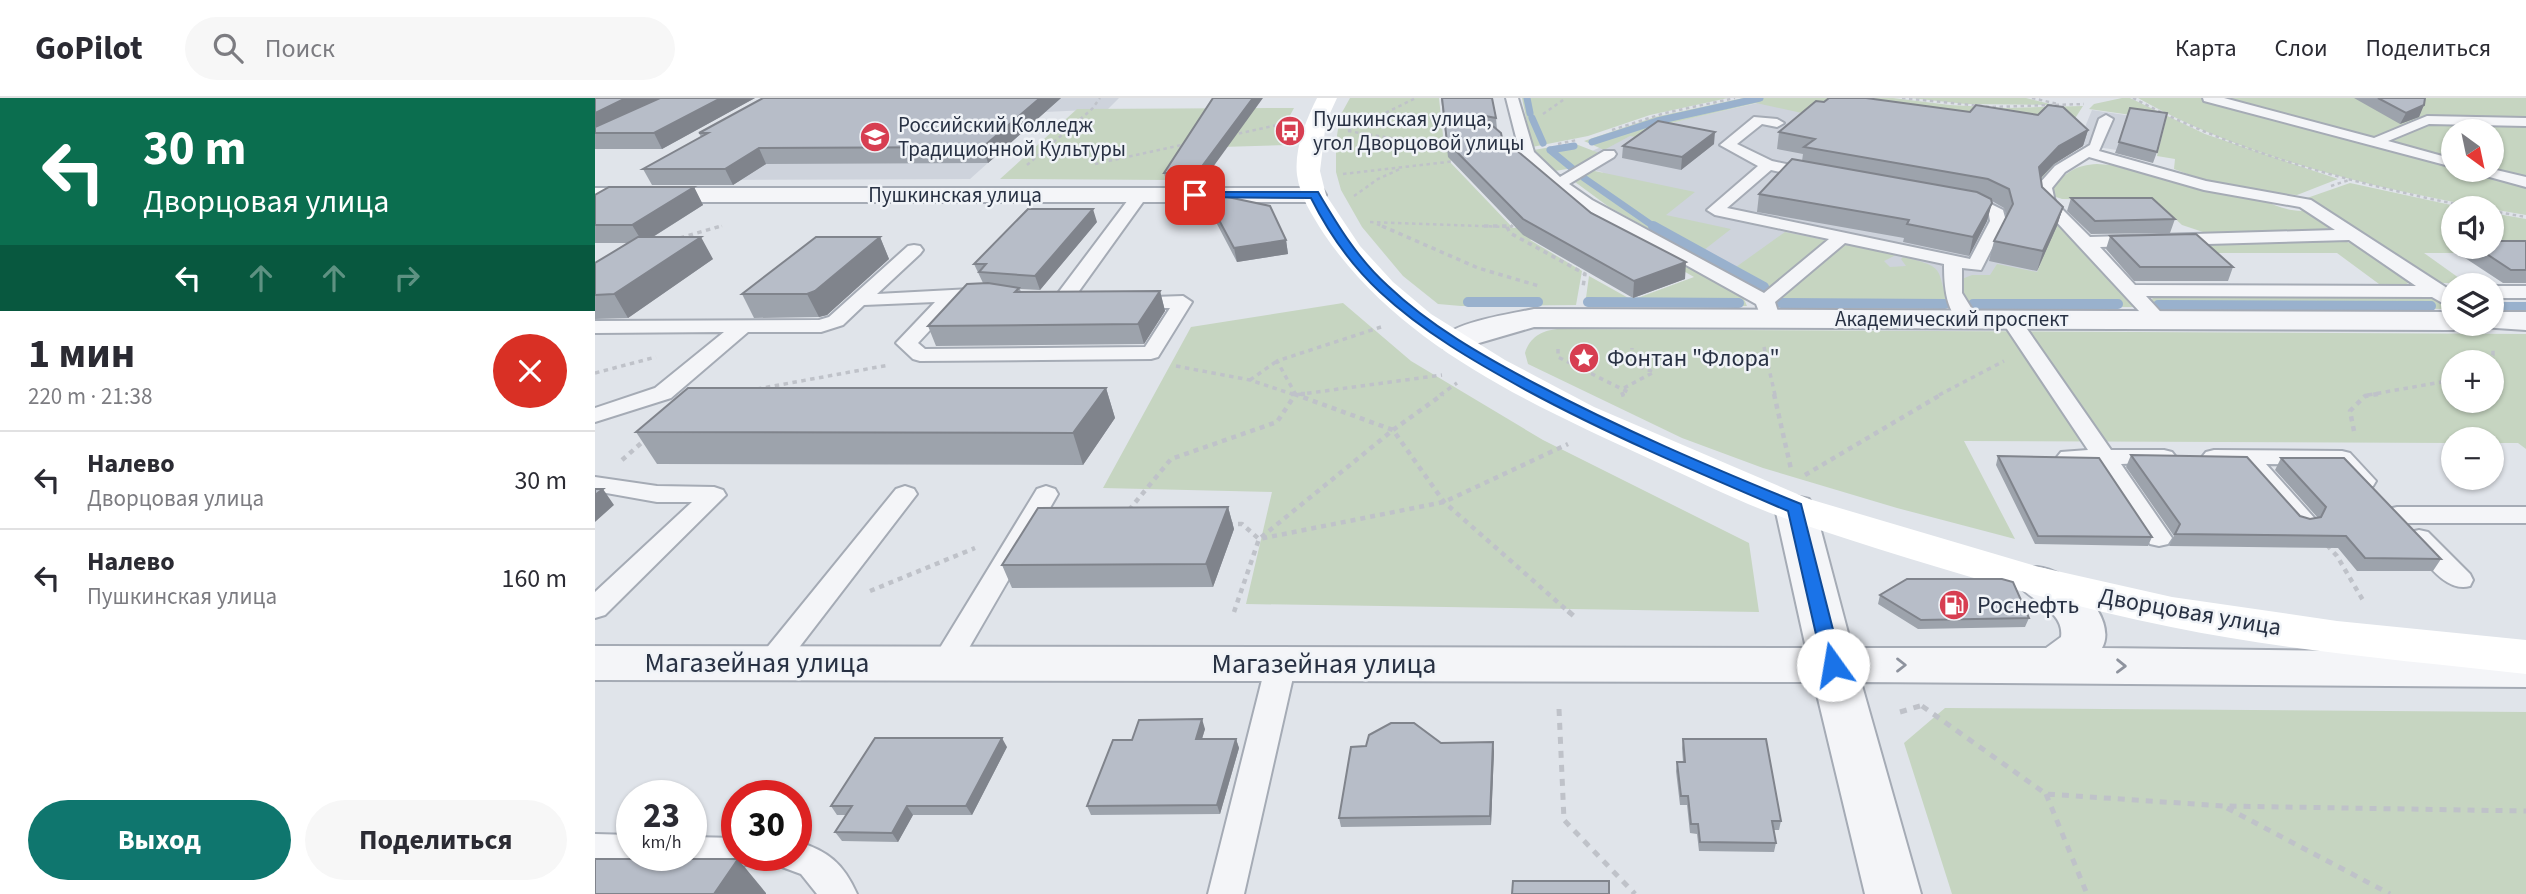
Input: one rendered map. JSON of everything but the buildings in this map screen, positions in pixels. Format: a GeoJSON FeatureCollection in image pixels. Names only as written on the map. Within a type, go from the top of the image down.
{"type":"FeatureCollection","features":[{"type":"Feature","properties":{"kind":"main road","name":"Дворцовая улица"},"geometry":{"type":"LineString","coordinates":[[1327,98],[1313,130],[1308,171],[1323,185],[1325,216],[1350,252],[1383,288],[1420,320],[1451,358],[1494,367],[1582,414],[1696,467],[1795,508],[2036,581],[2172,612],[2337,637],[2526,657]]}},
{"type":"Feature","properties":{"kind":"street"},"geometry":{"type":"LineString","coordinates":[[597,196],[642,171]]}},
{"type":"Feature","properties":{"kind":"street","name":"Пушкинская улица"},"geometry":{"type":"LineString","coordinates":[[597,196],[1140,195],[1323,185]]}},
{"type":"Feature","properties":{"kind":"street","name":"Академический проспект"},"geometry":{"type":"LineString","coordinates":[[1451,358],[1491,328],[1534,318],[1766,321],[2441,321]]}},
{"type":"Feature","properties":{"kind":"street"},"geometry":{"type":"LineString","coordinates":[[2504,321],[2526,321]]}},
{"type":"Feature","properties":{"kind":"street"},"geometry":{"type":"LineString","coordinates":[[1795,508],[1893,894]]}},
{"type":"Feature","properties":{"kind":"street"},"geometry":{"type":"LineString","coordinates":[[2036,581],[2058,593],[2075,609],[2084,626],[2083,643],[2072,657],[2053,666]]}},
{"type":"Feature","properties":{"kind":"street","name":"Магазейная улица"},"geometry":{"type":"LineString","coordinates":[[596,664],[1833,665],[2526,670]]}},
{"type":"Feature","properties":{"kind":"lane"},"geometry":{"type":"LineString","coordinates":[[1512,98],[1525,150],[1559,184],[1766,321],[1842,237]]}},
{"type":"Feature","properties":{"kind":"lane"},"geometry":{"type":"LineString","coordinates":[[2209,98],[2441,160]]}},
{"type":"Feature","properties":{"kind":"lane"},"geometry":{"type":"LineString","coordinates":[[1777,123],[1759,120],[1727,145],[1768,165],[1833,177]]}},
{"type":"Feature","properties":{"kind":"lane"},"geometry":{"type":"LineString","coordinates":[[2106,120],[2096,147],[2090,153],[2065,165],[2044,187],[2047,203],[2159,321]]}},
{"type":"Feature","properties":{"kind":"lane"},"geometry":{"type":"LineString","coordinates":[[2375,142],[2427,120],[2526,122]]}},
{"type":"Feature","properties":{"kind":"lane"},"geometry":{"type":"LineString","coordinates":[[2090,153],[2204,185],[2300,201],[2441,289]]}},
{"type":"Feature","properties":{"kind":"lane"},"geometry":{"type":"LineString","coordinates":[[1559,184],[1609,154]]}},
{"type":"Feature","properties":{"kind":"lane"},"geometry":{"type":"LineString","coordinates":[[1768,165],[1715,210],[1975,266],[1998,217],[1989,208],[1977,203],[1938,196]]}},
{"type":"Feature","properties":{"kind":"lane"},"geometry":{"type":"LineString","coordinates":[[2504,176],[2526,182]]}},
{"type":"Feature","properties":{"kind":"lane"},"geometry":{"type":"LineString","coordinates":[[1089,301],[1053,301],[1140,195]]}},
{"type":"Feature","properties":{"kind":"lane"},"geometry":{"type":"LineString","coordinates":[[2047,203],[2074,203]]}},
{"type":"Feature","properties":{"kind":"lane"},"geometry":{"type":"LineString","coordinates":[[2172,221],[2192,239]]}},
{"type":"Feature","properties":{"kind":"lane"},"geometry":{"type":"LineString","coordinates":[[2086,242],[2355,235]]}},
{"type":"Feature","properties":{"kind":"lane"},"geometry":{"type":"LineString","coordinates":[[595,327],[821,326],[836,321],[914,250]]}},
{"type":"Feature","properties":{"kind":"lane"},"geometry":{"type":"LineString","coordinates":[[1953,261],[1953,293],[1968,319]]}},
{"type":"Feature","properties":{"kind":"lane"},"geometry":{"type":"LineString","coordinates":[[2129,290],[2441,292]]}},
{"type":"Feature","properties":{"kind":"lane"},"geometry":{"type":"LineString","coordinates":[[2504,292],[2526,292]]}},
{"type":"Feature","properties":{"kind":"lane"},"geometry":{"type":"LineString","coordinates":[[859,300],[953,295],[1007,296]]}},
{"type":"Feature","properties":{"kind":"lane"},"geometry":{"type":"LineString","coordinates":[[953,295],[906,342],[920,355],[1151,354],[1183,302],[1116,302]]}},
{"type":"Feature","properties":{"kind":"lane"},"geometry":{"type":"LineString","coordinates":[[2011,320],[2159,538]]}},
{"type":"Feature","properties":{"kind":"lane"},"geometry":{"type":"LineString","coordinates":[[595,415],[663,393],[744,326]]}},
{"type":"Feature","properties":{"kind":"lane"},"geometry":{"type":"LineString","coordinates":[[2069,457],[2342,458],[2460,580]]}},
{"type":"Feature","properties":{"kind":"lane"},"geometry":{"type":"LineString","coordinates":[[2247,457],[2304,521]]}},
{"type":"Feature","properties":{"kind":"lane"},"geometry":{"type":"LineString","coordinates":[[595,485],[657,495],[714,495],[595,608]]}},
{"type":"Feature","properties":{"kind":"lane"},"geometry":{"type":"LineString","coordinates":[[771,663],[905,494]]}},
{"type":"Feature","properties":{"kind":"lane"},"geometry":{"type":"LineString","coordinates":[[945,664],[1043,511]]}},
{"type":"Feature","properties":{"kind":"lane"},"geometry":{"type":"LineString","coordinates":[[2397,515],[2526,514]]}},
{"type":"Feature","properties":{"kind":"lane"},"geometry":{"type":"LineString","coordinates":[[1226,894],[1281,664]]}},
{"type":"Feature","properties":{"kind":"lane"},"geometry":{"type":"LineString","coordinates":[[595,849],[616,850]]}},
{"type":"Feature","properties":{"kind":"lane"},"geometry":{"type":"LineString","coordinates":[[812,862],[839,894]]}},
{"type":"Feature","properties":{"kind":"path"},"geometry":{"type":"LineString","coordinates":[[1026,166],[1092,109],[1100,98]]}},
{"type":"Feature","properties":{"kind":"path"},"geometry":{"type":"LineString","coordinates":[[1340,135],[1416,98]]}},
{"type":"Feature","properties":{"kind":"path"},"geometry":{"type":"LineString","coordinates":[[1601,134],[1665,113],[1735,98]]}},
{"type":"Feature","properties":{"kind":"path"},"geometry":{"type":"LineString","coordinates":[[1902,98],[1962,105],[2031,107],[2091,103]]}},
{"type":"Feature","properties":{"kind":"path"},"geometry":{"type":"LineString","coordinates":[[2032,98],[2062,106]]}},
{"type":"Feature","properties":{"kind":"path"},"geometry":{"type":"LineString","coordinates":[[2133,98],[2203,131],[2277,158],[2382,188],[2441,201]]}},
{"type":"Feature","properties":{"kind":"path"},"geometry":{"type":"LineString","coordinates":[[2031,107],[2047,112]]}},
{"type":"Feature","properties":{"kind":"path"},"geometry":{"type":"LineString","coordinates":[[1231,135],[1283,124]]}},
{"type":"Feature","properties":{"kind":"path"},"geometry":{"type":"LineString","coordinates":[[1348,131],[1454,148]]}},
{"type":"Feature","properties":{"kind":"path"},"geometry":{"type":"LineString","coordinates":[[1323,185],[1407,166],[1525,150],[1587,138]]}},
{"type":"Feature","properties":{"kind":"path"},"geometry":{"type":"LineString","coordinates":[[1086,166],[1191,143]]}},
{"type":"Feature","properties":{"kind":"path"},"geometry":{"type":"LineString","coordinates":[[1353,197],[1378,179],[1407,166]]}},
{"type":"Feature","properties":{"kind":"path"},"geometry":{"type":"LineString","coordinates":[[2504,213],[2526,217]]}},
{"type":"Feature","properties":{"kind":"path"},"geometry":{"type":"LineString","coordinates":[[1363,221],[1507,227],[1520,225]]}},
{"type":"Feature","properties":{"kind":"path"},"geometry":{"type":"LineString","coordinates":[[1374,222],[1478,268],[1545,287]]}},
{"type":"Feature","properties":{"kind":"path"},"geometry":{"type":"LineString","coordinates":[[676,239],[729,223]]}},
{"type":"Feature","properties":{"kind":"path"},"geometry":{"type":"LineString","coordinates":[[1507,227],[1510,233],[1579,271]]}},
{"type":"Feature","properties":{"kind":"path"},"geometry":{"type":"LineString","coordinates":[[1766,321],[1794,482],[1921,405],[2029,347]]}},
{"type":"Feature","properties":{"kind":"path"},"geometry":{"type":"LineString","coordinates":[[1250,380],[1276,361],[1385,326]]}},
{"type":"Feature","properties":{"kind":"path"},"geometry":{"type":"LineString","coordinates":[[1624,387],[1654,372],[1632,364],[1632,342]]}},
{"type":"Feature","properties":{"kind":"path"},"geometry":{"type":"LineString","coordinates":[[1151,354],[1165,364],[1250,380],[1393,430],[1444,502],[1576,618]]}},
{"type":"Feature","properties":{"kind":"path"},"geometry":{"type":"LineString","coordinates":[[744,392],[892,365],[920,355]]}},
{"type":"Feature","properties":{"kind":"path"},"geometry":{"type":"LineString","coordinates":[[1129,510],[1171,460],[1277,422],[1296,395],[1451,358]]}},
{"type":"Feature","properties":{"kind":"path"},"geometry":{"type":"LineString","coordinates":[[1276,361],[1296,395]]}},
{"type":"Feature","properties":{"kind":"path"},"geometry":{"type":"LineString","coordinates":[[2342,458],[2355,435],[2350,411],[2365,396],[2441,382]]}},
{"type":"Feature","properties":{"kind":"path"},"geometry":{"type":"LineString","coordinates":[[1234,612],[1259,539],[1393,430],[1458,383]]}},
{"type":"Feature","properties":{"kind":"path"},"geometry":{"type":"LineString","coordinates":[[616,464],[648,437]]}},
{"type":"Feature","properties":{"kind":"path"},"geometry":{"type":"LineString","coordinates":[[1259,539],[1444,502],[1569,443]]}},
{"type":"Feature","properties":{"kind":"path"},"geometry":{"type":"LineString","coordinates":[[808,616],[1043,511]]}},
{"type":"Feature","properties":{"kind":"path"},"geometry":{"type":"LineString","coordinates":[[1224,517],[1221,524],[1242,524],[1259,539]]}},
{"type":"Feature","properties":{"kind":"path"},"geometry":{"type":"LineString","coordinates":[[2304,521],[2337,556],[2368,608]]}},
{"type":"Feature","properties":{"kind":"path"},"geometry":{"type":"LineString","coordinates":[[1922,706],[2046,794],[2224,806],[2526,811]]}},
{"type":"Feature","properties":{"kind":"path"},"geometry":{"type":"LineString","coordinates":[[1559,709],[1564,820],[1635,894]]}},
{"type":"Feature","properties":{"kind":"path"},"geometry":{"type":"LineString","coordinates":[[2046,794],[2087,894]]}},
{"type":"Feature","properties":{"kind":"path"},"geometry":{"type":"LineString","coordinates":[[2224,806],[2391,894]]}},
{"type":"Feature","properties":{"kind":"shaded area","name":"Российский Колледж Традиционной Культуры"},"geometry":{"type":"Polygon","coordinates":[[[801,98],[1119,98],[1108,109],[1045,112],[970,179],[658,180],[801,98]]]}},
{"type":"Feature","properties":{"kind":"shaded area"},"geometry":{"type":"Polygon","coordinates":[[[1779,98],[2023,193],[2041,262],[2037,272],[1960,293],[1788,289],[1736,267],[1675,235],[1602,172],[1579,167],[1576,163],[1594,150],[1644,129],[1779,98]]]}},
{"type":"Feature","properties":{"kind":"shaded area"},"geometry":{"type":"Polygon","coordinates":[[[2092,110],[2165,121],[2155,156],[2078,144],[2092,110]]]}},
{"type":"Feature","properties":{"kind":"green space"},"geometry":{"type":"Polygon","coordinates":[[[1350,98],[1439,98],[1444,145],[1481,144],[1472,157],[1449,161],[1513,228],[1577,217],[1602,220],[1613,225],[1591,221],[1530,240],[1582,271],[1576,305],[1438,304],[1403,276],[1362,227],[1341,190],[1336,172],[1336,142],[1340,116],[1350,98]]]}},
{"type":"Feature","properties":{"kind":"green space"},"geometry":{"type":"Polygon","coordinates":[[[1522,98],[1728,98],[1650,115],[1588,136],[1532,147],[1522,98]]]}},
{"type":"Feature","properties":{"kind":"green space"},"geometry":{"type":"Polygon","coordinates":[[[1743,98],[1893,98],[2006,108],[2083,106],[2074,120],[2070,148],[2038,185],[2136,307],[1967,307],[1960,293],[1962,279],[1972,275],[1990,275],[1997,264],[2037,272],[2041,262],[2029,202],[1820,117],[1756,103],[1646,129],[1656,132],[1646,139],[1630,136],[1604,150],[1584,141],[1655,117],[1743,98]]]}},
{"type":"Feature","properties":{"kind":"green space"},"geometry":{"type":"Polygon","coordinates":[[[1910,98],[2026,98],[2054,105],[1966,104],[1910,98]]]}},
{"type":"Feature","properties":{"kind":"green space"},"geometry":{"type":"Polygon","coordinates":[[[2130,98],[2205,134],[2338,179],[2297,195],[2255,192],[2209,182],[2174,169],[2175,159],[2157,156],[2166,120],[2089,109],[2094,104],[2130,98]]]}},
{"type":"Feature","properties":{"kind":"green space"},"geometry":{"type":"Polygon","coordinates":[[[2138,98],[2526,98],[2526,215],[2504,211],[2504,196],[2441,196],[2441,199],[2428,197],[2327,173],[2229,141],[2138,98]]]}},
{"type":"Feature","properties":{"kind":"green space"},"geometry":{"type":"Polygon","coordinates":[[[1294,108],[1287,121],[1287,145],[1187,148],[1168,180],[1000,179],[1077,109],[1294,108]]]}},
{"type":"Feature","properties":{"kind":"green space"},"geometry":{"type":"Polygon","coordinates":[[[1573,143],[1599,153],[1579,167],[1555,171],[1538,157],[1534,150],[1573,143]]]}},
{"type":"Feature","properties":{"kind":"green space"},"geometry":{"type":"Polygon","coordinates":[[[2097,164],[2179,178],[2291,210],[2302,211],[2298,207],[2302,208],[2330,228],[2319,231],[2203,232],[2182,225],[2155,200],[2062,199],[2053,196],[2052,188],[2067,174],[2083,166],[2097,164]]]}},
{"type":"Feature","properties":{"kind":"green space"},"geometry":{"type":"Polygon","coordinates":[[[1590,170],[1695,192],[1666,215],[1731,229],[1704,250],[1736,267],[1785,232],[1830,241],[1770,289],[1757,289],[1609,207],[1575,182],[1590,170]]]}},
{"type":"Feature","properties":{"kind":"green space"},"geometry":{"type":"Polygon","coordinates":[[[2350,183],[2441,203],[2441,253],[2424,253],[2452,273],[2441,273],[2441,283],[2425,278],[2307,198],[2350,183]]]}},
{"type":"Feature","properties":{"kind":"green space"},"geometry":{"type":"Polygon","coordinates":[[[2504,215],[2526,219],[2526,253],[2504,253],[2504,215]]]}},
{"type":"Feature","properties":{"kind":"green space"},"geometry":{"type":"Polygon","coordinates":[[[2343,241],[2361,246],[2411,282],[2404,285],[2379,284],[2337,253],[2158,253],[2160,243],[2343,241]]]}},
{"type":"Feature","properties":{"kind":"green space"},"geometry":{"type":"Polygon","coordinates":[[[1842,244],[1896,255],[1884,261],[1890,267],[1906,266],[1901,259],[1903,257],[1928,264],[1938,272],[1950,307],[1777,306],[1779,298],[1842,244]]]}},
{"type":"Feature","properties":{"kind":"green space"},"geometry":{"type":"Polygon","coordinates":[[[1683,262],[1743,297],[1747,306],[1585,305],[1589,276],[1632,300],[1694,277],[1673,265],[1683,262]]]}},
{"type":"Feature","properties":{"kind":"green space"},"geometry":{"type":"Polygon","coordinates":[[[2159,295],[2418,295],[2441,303],[2441,309],[2155,307],[2150,300],[2159,295]]]}},
{"type":"Feature","properties":{"kind":"green space"},"geometry":{"type":"Polygon","coordinates":[[[1343,303],[1411,361],[1543,440],[1749,543],[1759,612],[1246,604],[1272,492],[1103,488],[1191,327],[1343,303]]]}},
{"type":"Feature","properties":{"kind":"green space"},"geometry":{"type":"Polygon","coordinates":[[[1557,329],[2441,334],[2441,336],[2526,334],[2526,449],[2518,443],[2504,443],[2504,427],[2441,427],[2441,443],[1964,441],[2015,539],[1897,508],[1763,468],[1682,438],[1528,364],[1525,353],[1530,343],[1541,333],[1557,329]]]}},
{"type":"Feature","properties":{"kind":"green space"},"geometry":{"type":"Polygon","coordinates":[[[1945,708],[2526,712],[2526,894],[1952,894],[1904,743],[1945,708]]]}},
{"type":"Feature","properties":{"kind":"waterway"},"geometry":{"type":"LineString","coordinates":[[1527,98],[1530,113]]}},
{"type":"Feature","properties":{"kind":"waterway"},"geometry":{"type":"LineString","coordinates":[[1592,142],[1657,121],[1760,98]]}},
{"type":"Feature","properties":{"kind":"waterway"},"geometry":{"type":"LineString","coordinates":[[1532,118],[1543,143]]}},
{"type":"Feature","properties":{"kind":"waterway"},"geometry":{"type":"LineString","coordinates":[[1573,169],[1550,150],[1574,146]]}},
{"type":"Feature","properties":{"kind":"waterway"},"geometry":{"type":"LineString","coordinates":[[1584,178],[1654,226]]}},
{"type":"Feature","properties":{"kind":"waterway"},"geometry":{"type":"LineString","coordinates":[[1654,226],[1764,287]]}},
{"type":"Feature","properties":{"kind":"waterway"},"geometry":{"type":"LineString","coordinates":[[1468,302],[1538,302]]}},
{"type":"Feature","properties":{"kind":"waterway"},"geometry":{"type":"LineString","coordinates":[[1588,302],[1739,303]]}},
{"type":"Feature","properties":{"kind":"waterway"},"geometry":{"type":"LineString","coordinates":[[1781,303],[1945,304]]}},
{"type":"Feature","properties":{"kind":"waterway"},"geometry":{"type":"LineString","coordinates":[[1973,304],[2118,304]]}},
{"type":"Feature","properties":{"kind":"waterway"},"geometry":{"type":"LineString","coordinates":[[2158,305],[2431,306]]}},
{"type":"Feature","properties":{"kind":"waterway"},"geometry":{"type":"LineString","coordinates":[[2504,307],[2526,307]]}},
{"type":"Feature","properties":{"kind":"place","name":"Пушкинская улица, угол Дворцовой улицы"},"geometry":{"type":"Point","coordinates":[1290,131]}},
{"type":"Feature","properties":{"kind":"place","name":"Российский Колледж Традиционной Культуры"},"geometry":{"type":"Point","coordinates":[875,137]}},
{"type":"Feature","properties":{"kind":"place","name":"Фонтан \"Флора\""},"geometry":{"type":"Point","coordinates":[1584,358]}},
{"type":"Feature","properties":{"kind":"place","name":"Роснефть"},"geometry":{"type":"Point","coordinates":[1954,605]}},
{"type":"Feature","properties":{"kind":"route"},"geometry":{"type":"LineString","coordinates":[[1195,195],[1314,195],[1350,252],[1383,288],[1420,320],[1494,367],[1582,414],[1696,467],[1795,508],[1833,665]]}}]}
